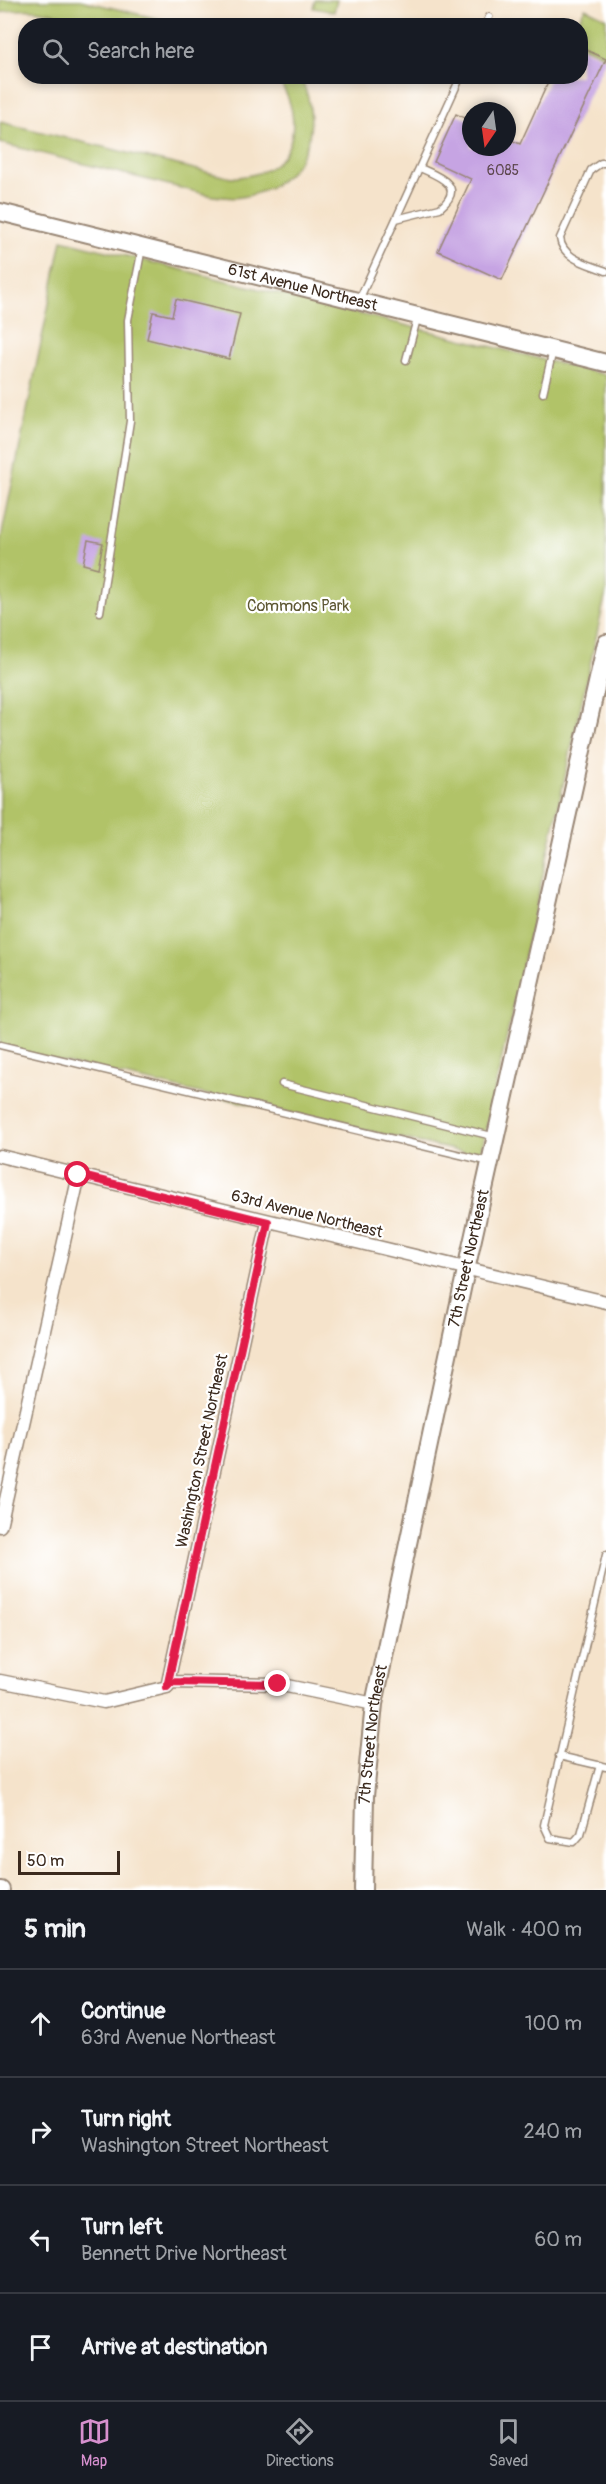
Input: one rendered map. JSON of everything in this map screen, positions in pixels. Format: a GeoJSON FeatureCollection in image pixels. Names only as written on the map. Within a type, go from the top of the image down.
{"type":"FeatureCollection","features":[{"type":"Feature","properties":{"kind":"street","name":"61st Avenue Northeast"},"geometry":{"type":"LineString","coordinates":[[0,212],[606,363]]}},
{"type":"Feature","properties":{"kind":"street","name":"7th Street Northeast"},"geometry":{"type":"LineString","coordinates":[[361,1886],[368,1751],[374,1704],[466,1270],[606,643]]}},
{"type":"Feature","properties":{"kind":"street","name":"63rd Avenue Northeast"},"geometry":{"type":"LineString","coordinates":[[0,1156],[606,1302]]}},
{"type":"Feature","properties":{"kind":"street"},"geometry":{"type":"LineString","coordinates":[[0,1526],[78,1175]]}},
{"type":"Feature","properties":{"kind":"street","name":"Washington Street Northeast"},"geometry":{"type":"LineString","coordinates":[[167,1687],[268,1222]]}},
{"type":"Feature","properties":{"kind":"street"},"geometry":{"type":"LineString","coordinates":[[0,1681],[104,1702],[167,1687],[171,1682],[278,1684],[374,1704]]}},
{"type":"Feature","properties":{"kind":"lane"},"geometry":{"type":"LineString","coordinates":[[359,300],[457,84]]}},
{"type":"Feature","properties":{"kind":"lane"},"geometry":{"type":"LineString","coordinates":[[606,163],[601,163],[591,170],[560,238],[565,253],[606,271]]}},
{"type":"Feature","properties":{"kind":"lane"},"geometry":{"type":"LineString","coordinates":[[396,219],[440,208],[446,203],[451,191],[450,184],[444,178],[420,168]]}},
{"type":"Feature","properties":{"kind":"lane"},"geometry":{"type":"LineString","coordinates":[[100,612],[128,432],[128,320],[142,247]]}},
{"type":"Feature","properties":{"kind":"lane"},"geometry":{"type":"LineString","coordinates":[[406,360],[417,315]]}},
{"type":"Feature","properties":{"kind":"lane"},"geometry":{"type":"LineString","coordinates":[[543,393],[553,350]]}},
{"type":"Feature","properties":{"kind":"lane"},"geometry":{"type":"LineString","coordinates":[[0,1045],[491,1162]]}},
{"type":"Feature","properties":{"kind":"lane"},"geometry":{"type":"LineString","coordinates":[[282,1084],[496,1137]]}},
{"type":"Feature","properties":{"kind":"lane"},"geometry":{"type":"LineString","coordinates":[[559,1756],[603,1766],[581,1834],[574,1842],[550,1838],[544,1825],[559,1756],[606,1555]]}},
{"type":"Feature","properties":{"kind":"green space"},"geometry":{"type":"Polygon","coordinates":[[[0,0],[80,0],[154,18],[72,18],[28,10],[0,13],[0,0]]]}},
{"type":"Feature","properties":{"kind":"green space"},"geometry":{"type":"Polygon","coordinates":[[[315,0],[337,0],[334,12],[313,8],[315,0]]]}},
{"type":"Feature","properties":{"kind":"green space"},"geometry":{"type":"Polygon","coordinates":[[[585,8],[606,18],[606,57],[588,48],[588,18],[580,18],[585,8]]]}},
{"type":"Feature","properties":{"kind":"green space"},"geometry":{"type":"Polygon","coordinates":[[[280,84],[303,84],[308,97],[311,116],[304,153],[294,168],[280,181],[262,191],[241,197],[213,196],[0,143],[0,122],[231,178],[252,175],[271,167],[281,159],[288,148],[292,136],[292,111],[280,84]]]}},
{"type":"Feature","properties":{"kind":"green space","name":"Commons Park"},"geometry":{"type":"Polygon","coordinates":[[[62,240],[606,375],[606,593],[480,1156],[0,1048],[0,543],[62,240]]]}},
{"type":"Feature","properties":{"kind":"building"},"geometry":{"type":"Polygon","coordinates":[[[588,51],[606,59],[502,280],[438,251],[471,179],[434,162],[456,114],[462,117],[462,156],[516,156],[516,142],[520,144],[547,84],[588,84],[588,51]]]}},
{"type":"Feature","properties":{"kind":"building"},"geometry":{"type":"Polygon","coordinates":[[[176,299],[240,314],[229,359],[147,339],[153,312],[172,316],[176,299]]]}},
{"type":"Feature","properties":{"kind":"building"},"geometry":{"type":"Polygon","coordinates":[[[88,540],[103,543],[98,568],[83,564],[88,540]]]}},
{"type":"Feature","properties":{"kind":"route"},"geometry":{"type":"LineString","coordinates":[[78,1175],[268,1222],[167,1687],[171,1682],[278,1684]]}}]}
